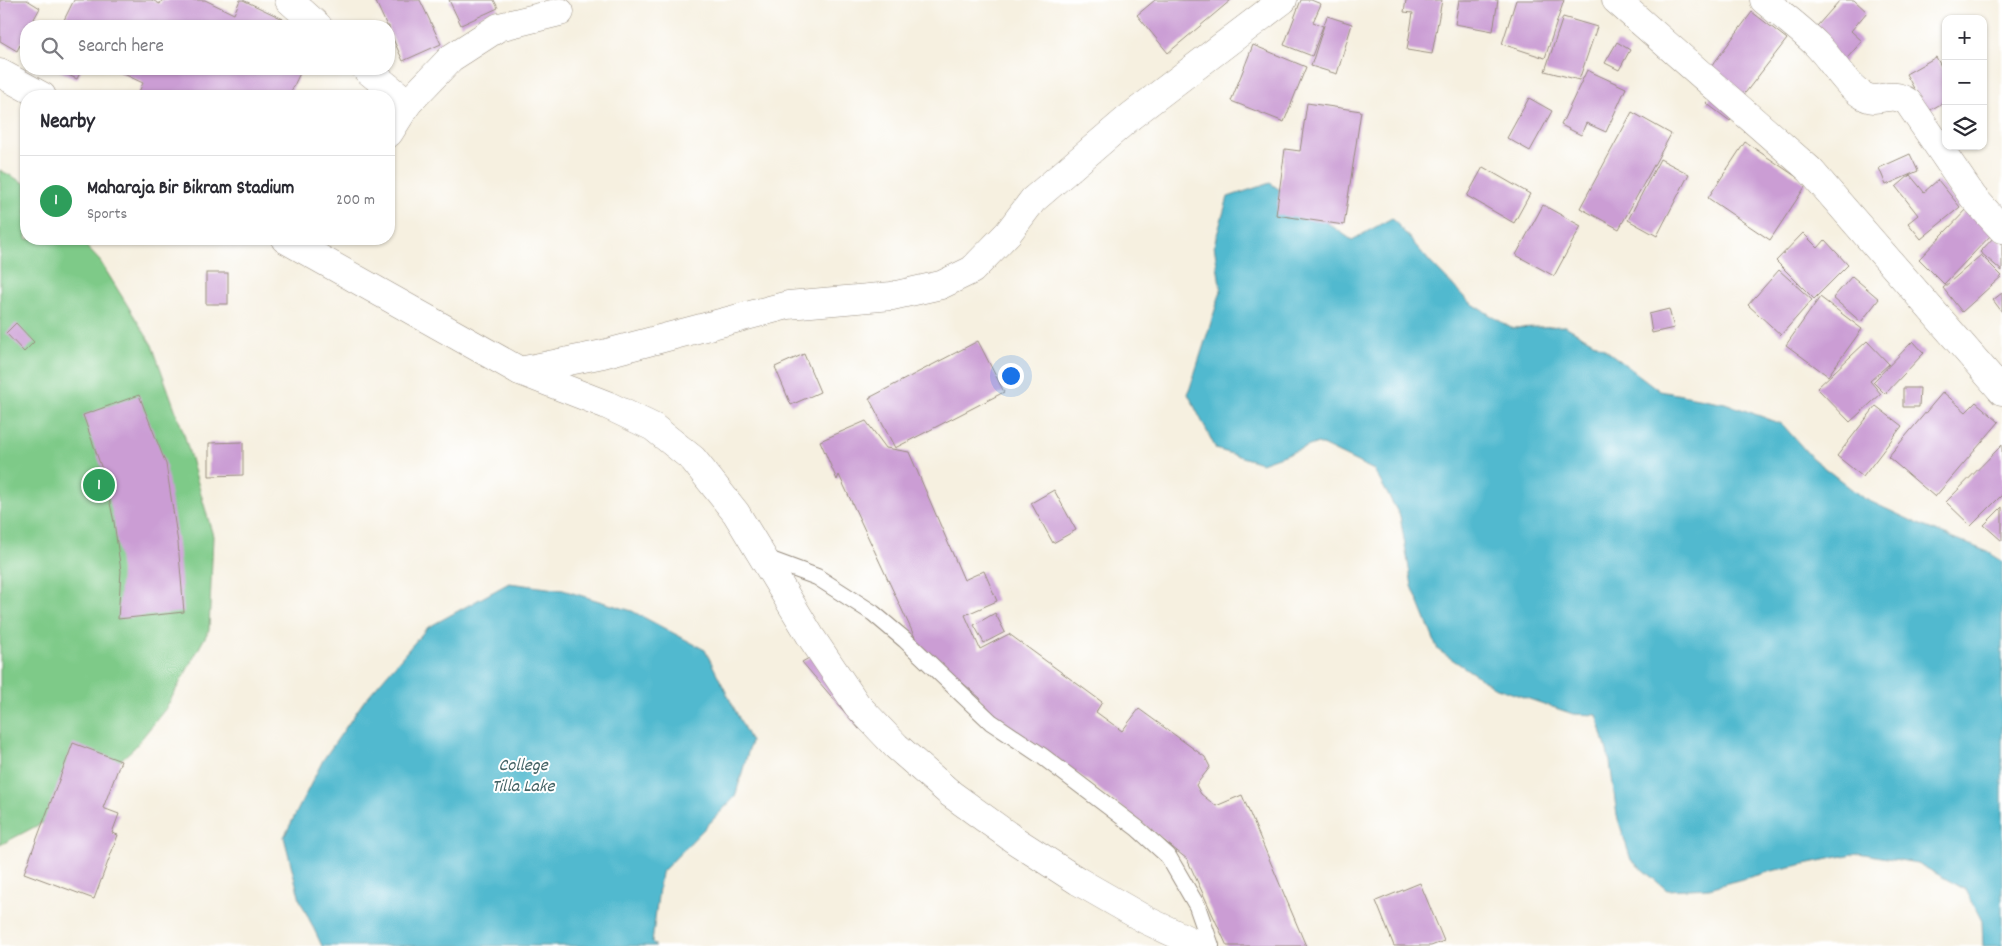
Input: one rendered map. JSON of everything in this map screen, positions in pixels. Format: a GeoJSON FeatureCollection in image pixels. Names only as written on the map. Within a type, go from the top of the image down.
{"type":"FeatureCollection","features":[{"type":"Feature","properties":{"kind":"street"},"geometry":{"type":"LineString","coordinates":[[290,0],[312,20]]}},
{"type":"Feature","properties":{"kind":"street"},"geometry":{"type":"LineString","coordinates":[[520,371],[603,354],[788,305],[892,296],[941,285],[972,270],[1008,233],[1033,200],[1131,116],[1283,0]]}},
{"type":"Feature","properties":{"kind":"street"},"geometry":{"type":"LineString","coordinates":[[1616,0],[1810,170],[2002,391]]}},
{"type":"Feature","properties":{"kind":"street"},"geometry":{"type":"LineString","coordinates":[[1764,0],[1818,45],[1855,90],[1866,98],[1876,99],[1900,96],[1908,102],[1974,197],[2002,229]]}},
{"type":"Feature","properties":{"kind":"street"},"geometry":{"type":"LineString","coordinates":[[395,124],[408,103],[451,58],[499,27],[560,12]]}},
{"type":"Feature","properties":{"kind":"street"},"geometry":{"type":"LineString","coordinates":[[0,73],[31,90]]}},
{"type":"Feature","properties":{"kind":"street"},"geometry":{"type":"LineString","coordinates":[[373,75],[392,90]]}},
{"type":"Feature","properties":{"kind":"street"},"geometry":{"type":"LineString","coordinates":[[395,92],[408,103]]}},
{"type":"Feature","properties":{"kind":"street"},"geometry":{"type":"LineString","coordinates":[[317,246],[520,371],[607,405],[653,427],[693,459],[736,513],[812,637],[857,705],[903,752],[951,794],[1024,846],[1078,881],[1146,920],[1201,946]]}},
{"type":"Feature","properties":{"kind":"lane"},"geometry":{"type":"LineString","coordinates":[[762,556],[817,576],[873,613],[905,640],[991,722],[1042,756],[1137,828],[1168,856],[1198,906],[1211,946]]}},
{"type":"Feature","properties":{"kind":"green space"},"geometry":{"type":"Polygon","coordinates":[[[0,170],[20,181],[20,245],[85,245],[100,261],[152,345],[184,434],[213,536],[209,630],[166,708],[134,748],[61,813],[0,845],[0,170]]]}},
{"type":"Feature","properties":{"kind":"water"},"geometry":{"type":"Polygon","coordinates":[[[1270,183],[1352,240],[1392,218],[1430,262],[1468,301],[1511,328],[1565,326],[1602,347],[1660,391],[1725,403],[1782,424],[1812,458],[1863,498],[1923,526],[1988,552],[2002,561],[2002,946],[1983,946],[1982,921],[1966,890],[1917,863],[1858,853],[1776,870],[1709,888],[1667,890],[1631,860],[1617,816],[1610,762],[1597,715],[1573,714],[1494,687],[1438,650],[1412,586],[1400,516],[1374,470],[1318,443],[1261,463],[1216,449],[1188,394],[1221,291],[1214,245],[1228,197],[1270,183]]]}},
{"type":"Feature","properties":{"kind":"water","name":"College Tilla Lake"},"geometry":{"type":"Polygon","coordinates":[[[509,583],[563,590],[632,611],[705,650],[751,742],[735,797],[661,873],[652,942],[656,946],[322,946],[300,900],[284,837],[323,760],[364,701],[427,628],[509,583]]]}},
{"type":"Feature","properties":{"kind":"building"},"geometry":{"type":"Polygon","coordinates":[[[0,0],[27,0],[40,8],[33,20],[20,20],[20,45],[17,51],[0,41],[0,0]]]}},
{"type":"Feature","properties":{"kind":"building"},"geometry":{"type":"Polygon","coordinates":[[[74,0],[152,0],[160,4],[162,0],[205,0],[234,14],[240,0],[243,0],[283,19],[283,20],[64,20],[74,0]]]}},
{"type":"Feature","properties":{"kind":"building"},"geometry":{"type":"Polygon","coordinates":[[[375,0],[420,0],[441,44],[403,61],[395,43],[395,20],[384,20],[375,0]]]}},
{"type":"Feature","properties":{"kind":"building"},"geometry":{"type":"Polygon","coordinates":[[[449,0],[494,0],[498,8],[461,25],[449,0]]]}},
{"type":"Feature","properties":{"kind":"building"},"geometry":{"type":"Polygon","coordinates":[[[1155,0],[1231,0],[1168,53],[1137,15],[1155,0]]]}},
{"type":"Feature","properties":{"kind":"building"},"geometry":{"type":"Polygon","coordinates":[[[1301,0],[1311,0],[1321,4],[1313,22],[1323,26],[1312,56],[1284,45],[1301,0]]]}},
{"type":"Feature","properties":{"kind":"building"},"geometry":{"type":"Polygon","coordinates":[[[1406,0],[1442,0],[1432,54],[1407,50],[1413,13],[1404,12],[1406,0]]]}},
{"type":"Feature","properties":{"kind":"building"},"geometry":{"type":"Polygon","coordinates":[[[1459,0],[1498,0],[1493,31],[1455,24],[1459,0]]]}},
{"type":"Feature","properties":{"kind":"building"},"geometry":{"type":"Polygon","coordinates":[[[1516,0],[1564,0],[1545,58],[1502,44],[1516,0]]]}},
{"type":"Feature","properties":{"kind":"building"},"geometry":{"type":"Polygon","coordinates":[[[1840,0],[1854,0],[1867,12],[1851,31],[1862,41],[1842,64],[1810,34],[1840,0]]]}},
{"type":"Feature","properties":{"kind":"building"},"geometry":{"type":"Polygon","coordinates":[[[1752,12],[1787,39],[1739,101],[1705,75],[1752,12]]]}},
{"type":"Feature","properties":{"kind":"building"},"geometry":{"type":"Polygon","coordinates":[[[1327,16],[1352,24],[1337,74],[1311,66],[1327,16]]]}},
{"type":"Feature","properties":{"kind":"building"},"geometry":{"type":"Polygon","coordinates":[[[1563,17],[1597,27],[1579,80],[1545,71],[1563,17]]]}},
{"type":"Feature","properties":{"kind":"building"},"geometry":{"type":"Polygon","coordinates":[[[1617,42],[1630,50],[1619,70],[1605,63],[1617,42]]]}},
{"type":"Feature","properties":{"kind":"building"},"geometry":{"type":"Polygon","coordinates":[[[1253,45],[1306,67],[1284,122],[1231,101],[1253,45]]]}},
{"type":"Feature","properties":{"kind":"building"},"geometry":{"type":"Polygon","coordinates":[[[1936,57],[1942,68],[1942,103],[1927,112],[1906,74],[1936,57]]]}},
{"type":"Feature","properties":{"kind":"building"},"geometry":{"type":"Polygon","coordinates":[[[1587,70],[1626,88],[1606,132],[1586,123],[1581,135],[1561,125],[1587,70]]]}},
{"type":"Feature","properties":{"kind":"building"},"geometry":{"type":"Polygon","coordinates":[[[68,75],[79,75],[77,79],[68,75]]]}},
{"type":"Feature","properties":{"kind":"building"},"geometry":{"type":"Polygon","coordinates":[[[126,75],[299,75],[292,90],[140,90],[143,83],[126,75]]]}},
{"type":"Feature","properties":{"kind":"building"},"geometry":{"type":"Polygon","coordinates":[[[1715,92],[1738,110],[1730,121],[1706,103],[1715,92]]]}},
{"type":"Feature","properties":{"kind":"building"},"geometry":{"type":"Polygon","coordinates":[[[1529,98],[1552,111],[1530,151],[1507,138],[1529,98]]]}},
{"type":"Feature","properties":{"kind":"building"},"geometry":{"type":"Polygon","coordinates":[[[1307,103],[1361,111],[1344,225],[1276,215],[1285,149],[1300,151],[1307,103]]]}},
{"type":"Feature","properties":{"kind":"building"},"geometry":{"type":"Polygon","coordinates":[[[1632,112],[1671,134],[1619,229],[1580,208],[1632,112]]]}},
{"type":"Feature","properties":{"kind":"building"},"geometry":{"type":"Polygon","coordinates":[[[1745,142],[1807,184],[1770,240],[1708,198],[1745,142]]]}},
{"type":"Feature","properties":{"kind":"building"},"geometry":{"type":"Polygon","coordinates":[[[1910,154],[1918,171],[1886,185],[1879,168],[1910,154]]]}},
{"type":"Feature","properties":{"kind":"building"},"geometry":{"type":"Polygon","coordinates":[[[1660,159],[1689,174],[1657,236],[1628,220],[1660,159]]]}},
{"type":"Feature","properties":{"kind":"building"},"geometry":{"type":"Polygon","coordinates":[[[1483,167],[1530,194],[1514,223],[1467,196],[1483,167]]]}},
{"type":"Feature","properties":{"kind":"building"},"geometry":{"type":"Polygon","coordinates":[[[1910,175],[1924,192],[1938,180],[1960,207],[1921,239],[1908,223],[1918,215],[1896,187],[1910,175]]]}},
{"type":"Feature","properties":{"kind":"building"},"geometry":{"type":"Polygon","coordinates":[[[1543,205],[1581,226],[1554,276],[1516,255],[1543,205]]]}},
{"type":"Feature","properties":{"kind":"building"},"geometry":{"type":"Polygon","coordinates":[[[1970,206],[1995,231],[1944,284],[1919,259],[1970,206]]]}},
{"type":"Feature","properties":{"kind":"building"},"geometry":{"type":"Polygon","coordinates":[[[1803,233],[1818,248],[1825,240],[1848,265],[1814,299],[1776,261],[1803,233]]]}},
{"type":"Feature","properties":{"kind":"building"},"geometry":{"type":"Polygon","coordinates":[[[1995,236],[2002,243],[2002,271],[1980,252],[1995,236]]]}},
{"type":"Feature","properties":{"kind":"building"},"geometry":{"type":"Polygon","coordinates":[[[1981,255],[2002,276],[1962,312],[1943,288],[1981,255]]]}},
{"type":"Feature","properties":{"kind":"building"},"geometry":{"type":"Polygon","coordinates":[[[1779,270],[1812,300],[1781,335],[1748,305],[1779,270]]]}},
{"type":"Feature","properties":{"kind":"building"},"geometry":{"type":"Polygon","coordinates":[[[206,273],[228,273],[228,304],[206,304],[206,273]]]}},
{"type":"Feature","properties":{"kind":"building"},"geometry":{"type":"Polygon","coordinates":[[[1852,276],[1879,299],[1861,322],[1833,298],[1852,276]]]}},
{"type":"Feature","properties":{"kind":"building"},"geometry":{"type":"Polygon","coordinates":[[[2002,293],[2002,312],[1993,300],[2002,293]]]}},
{"type":"Feature","properties":{"kind":"building"},"geometry":{"type":"Polygon","coordinates":[[[1820,297],[1862,329],[1828,376],[1786,345],[1820,297]]]}},
{"type":"Feature","properties":{"kind":"building"},"geometry":{"type":"Polygon","coordinates":[[[1669,309],[1674,328],[1652,333],[1649,314],[1669,309]]]}},
{"type":"Feature","properties":{"kind":"building"},"geometry":{"type":"Polygon","coordinates":[[[16,323],[34,342],[24,352],[6,333],[16,323]]]}},
{"type":"Feature","properties":{"kind":"building"},"geometry":{"type":"Polygon","coordinates":[[[978,341],[1004,392],[895,448],[869,398],[978,341]]]}},
{"type":"Feature","properties":{"kind":"building"},"geometry":{"type":"Polygon","coordinates":[[[1867,341],[1889,364],[1870,381],[1881,394],[1850,422],[1817,388],[1867,341]]]}},
{"type":"Feature","properties":{"kind":"building"},"geometry":{"type":"Polygon","coordinates":[[[1913,341],[1924,353],[1885,394],[1873,382],[1913,341]]]}},
{"type":"Feature","properties":{"kind":"building"},"geometry":{"type":"Polygon","coordinates":[[[804,354],[820,392],[791,405],[775,367],[804,354]]]}},
{"type":"Feature","properties":{"kind":"building"},"geometry":{"type":"Polygon","coordinates":[[[1903,388],[1920,388],[1919,407],[1903,407],[1903,388]]]}},
{"type":"Feature","properties":{"kind":"building"},"geometry":{"type":"Polygon","coordinates":[[[1943,392],[1966,412],[1976,402],[1999,422],[1935,497],[1888,457],[1943,392]]]}},
{"type":"Feature","properties":{"kind":"building"},"geometry":{"type":"Polygon","coordinates":[[[139,395],[166,464],[178,543],[184,612],[118,619],[121,571],[114,522],[104,475],[83,415],[139,395]]]}},
{"type":"Feature","properties":{"kind":"building"},"geometry":{"type":"Polygon","coordinates":[[[1876,406],[1902,426],[1863,477],[1837,456],[1876,406]]]}},
{"type":"Feature","properties":{"kind":"building"},"geometry":{"type":"Polygon","coordinates":[[[866,421],[886,448],[909,452],[964,580],[984,571],[997,601],[965,615],[980,649],[1009,634],[1102,702],[1096,712],[1122,731],[1139,709],[1205,757],[1210,767],[1196,785],[1201,794],[1216,806],[1242,795],[1306,946],[1227,946],[1187,859],[1090,782],[987,713],[980,698],[918,644],[839,475],[837,480],[820,441],[866,421]]]}},
{"type":"Feature","properties":{"kind":"building"},"geometry":{"type":"Polygon","coordinates":[[[243,442],[243,475],[209,476],[209,443],[243,442]]]}},
{"type":"Feature","properties":{"kind":"building"},"geometry":{"type":"Polygon","coordinates":[[[2002,445],[2002,495],[1971,526],[1946,502],[2002,445]]]}},
{"type":"Feature","properties":{"kind":"building"},"geometry":{"type":"Polygon","coordinates":[[[1054,490],[1076,530],[1053,543],[1031,503],[1054,490]]]}},
{"type":"Feature","properties":{"kind":"building"},"geometry":{"type":"Polygon","coordinates":[[[2002,507],[2002,541],[1984,525],[2002,507]]]}},
{"type":"Feature","properties":{"kind":"building"},"geometry":{"type":"Polygon","coordinates":[[[995,613],[1005,632],[984,643],[974,625],[995,613]]]}},
{"type":"Feature","properties":{"kind":"building"},"geometry":{"type":"Polygon","coordinates":[[[814,655],[868,724],[859,729],[802,662],[814,655]]]}},
{"type":"Feature","properties":{"kind":"building"},"geometry":{"type":"Polygon","coordinates":[[[73,743],[121,761],[103,808],[119,814],[112,833],[118,835],[94,899],[24,873],[73,743]]]}},
{"type":"Feature","properties":{"kind":"building"},"geometry":{"type":"Polygon","coordinates":[[[1420,883],[1444,941],[1431,946],[1394,946],[1376,901],[1420,883]]]}},
{"type":"Feature","properties":{"kind":"place","name":"Maharaja Bir Bikram Stadium"},"geometry":{"type":"Point","coordinates":[99,485]}}]}
